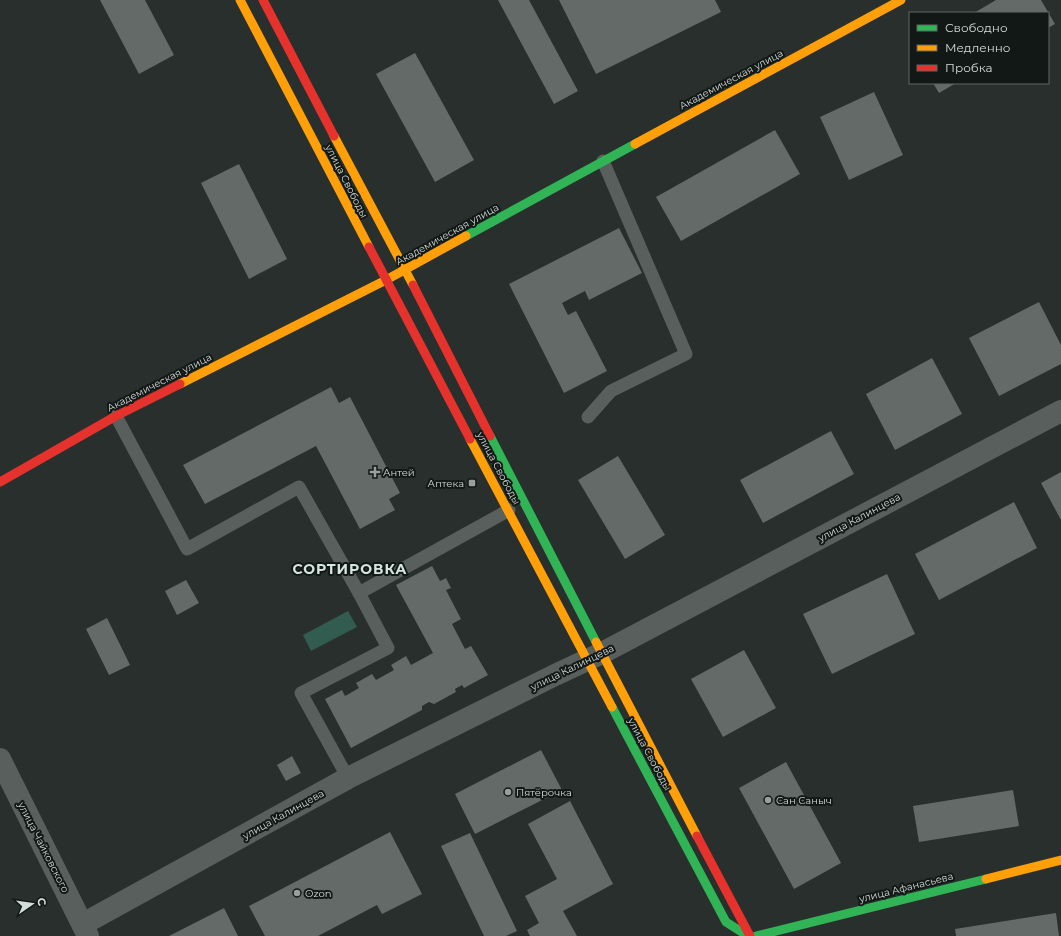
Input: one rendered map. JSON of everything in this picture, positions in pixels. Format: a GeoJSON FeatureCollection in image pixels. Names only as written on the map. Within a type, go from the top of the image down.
{"type":"FeatureCollection","features":[{"type":"Feature","properties":{"kind":"main road","name":"улица Свободы"},"geometry":{"type":"LineString","coordinates":[[240,0],[508,510],[594,657],[749,936]]}},
{"type":"Feature","properties":{"kind":"main road","name":"улица Свободы"},"geometry":{"type":"LineString","coordinates":[[263,0],[405,270],[594,657],[726,922],[749,936]]}},
{"type":"Feature","properties":{"kind":"main road","name":"Академическая улица"},"geometry":{"type":"LineString","coordinates":[[0,482],[116,416],[405,270],[901,0]]}},
{"type":"Feature","properties":{"kind":"main road","name":"улица Афанасьева"},"geometry":{"type":"LineString","coordinates":[[756,936],[1061,860]]}},
{"type":"Feature","properties":{"kind":"street","name":"улица Калинцева"},"geometry":{"type":"LineString","coordinates":[[86,930],[348,778],[594,657],[1061,411]]}},
{"type":"Feature","properties":{"kind":"street","name":"улица Чайковского"},"geometry":{"type":"LineString","coordinates":[[0,759],[86,930]]}},
{"type":"Feature","properties":{"kind":"lane"},"geometry":{"type":"LineString","coordinates":[[588,417],[611,391],[686,354],[603,161]]}},
{"type":"Feature","properties":{"kind":"lane"},"geometry":{"type":"LineString","coordinates":[[116,416],[187,549],[299,487],[359,593],[388,648],[301,693],[348,778]]}},
{"type":"Feature","properties":{"kind":"lane"},"geometry":{"type":"LineString","coordinates":[[359,593],[508,510]]}},
{"type":"Feature","properties":{"kind":"green space"},"geometry":{"type":"Polygon","coordinates":[[[348,611],[357,627],[311,651],[303,635],[348,611]]]}},
{"type":"Feature","properties":{"kind":"building"},"geometry":{"type":"Polygon","coordinates":[[[100,0],[145,0],[174,55],[139,74],[100,0]]]}},
{"type":"Feature","properties":{"kind":"building"},"geometry":{"type":"Polygon","coordinates":[[[498,0],[529,0],[578,91],[554,104],[498,0]]]}},
{"type":"Feature","properties":{"kind":"building"},"geometry":{"type":"Polygon","coordinates":[[[559,0],[715,0],[721,12],[596,74],[559,0]]]}},
{"type":"Feature","properties":{"kind":"building"},"geometry":{"type":"Polygon","coordinates":[[[996,0],[1041,0],[1048,12],[976,12],[996,0]]]}},
{"type":"Feature","properties":{"kind":"building"},"geometry":{"type":"Polygon","coordinates":[[[1049,14],[1055,24],[1049,27],[1049,14]]]}},
{"type":"Feature","properties":{"kind":"building"},"geometry":{"type":"Polygon","coordinates":[[[415,53],[474,160],[435,182],[376,74],[415,53]]]}},
{"type":"Feature","properties":{"kind":"building"},"geometry":{"type":"Polygon","coordinates":[[[934,84],[954,84],[939,93],[934,84]]]}},
{"type":"Feature","properties":{"kind":"building"},"geometry":{"type":"Polygon","coordinates":[[[874,92],[903,155],[849,180],[820,117],[874,92]]]}},
{"type":"Feature","properties":{"kind":"building"},"geometry":{"type":"Polygon","coordinates":[[[775,130],[800,174],[681,241],[656,197],[775,130]]]}},
{"type":"Feature","properties":{"kind":"building"},"geometry":{"type":"Polygon","coordinates":[[[239,164],[287,259],[249,279],[201,183],[239,164]]]}},
{"type":"Feature","properties":{"kind":"building"},"geometry":{"type":"Polygon","coordinates":[[[619,228],[642,273],[589,300],[585,291],[562,303],[568,315],[576,311],[607,371],[564,393],[509,284],[619,228]]]}},
{"type":"Feature","properties":{"kind":"building"},"geometry":{"type":"Polygon","coordinates":[[[1039,302],[1061,345],[1061,364],[999,396],[969,338],[1039,302]]]}},
{"type":"Feature","properties":{"kind":"building"},"geometry":{"type":"Polygon","coordinates":[[[932,358],[962,414],[895,450],[866,394],[932,358]]]}},
{"type":"Feature","properties":{"kind":"building"},"geometry":{"type":"Polygon","coordinates":[[[331,387],[339,403],[350,397],[400,493],[389,499],[395,510],[360,529],[316,446],[205,504],[183,465],[331,387]]]}},
{"type":"Feature","properties":{"kind":"building"},"geometry":{"type":"Polygon","coordinates":[[[831,431],[854,474],[763,523],[740,480],[831,431]]]}},
{"type":"Feature","properties":{"kind":"building"},"geometry":{"type":"Polygon","coordinates":[[[618,456],[665,535],[625,559],[578,480],[618,456]]]}},
{"type":"Feature","properties":{"kind":"building"},"geometry":{"type":"Polygon","coordinates":[[[1061,472],[1061,520],[1041,483],[1061,472]]]}},
{"type":"Feature","properties":{"kind":"building"},"geometry":{"type":"Polygon","coordinates":[[[1014,502],[1037,548],[939,600],[915,554],[1014,502]]]}},
{"type":"Feature","properties":{"kind":"building"},"geometry":{"type":"Polygon","coordinates":[[[432,566],[440,581],[446,578],[451,588],[446,590],[461,619],[452,624],[465,649],[471,646],[488,675],[464,688],[462,685],[455,689],[456,692],[434,704],[429,702],[422,706],[422,710],[351,748],[325,699],[342,690],[345,696],[359,688],[356,683],[372,674],[376,680],[394,670],[391,665],[406,656],[411,665],[433,653],[396,585],[432,566]]]}},
{"type":"Feature","properties":{"kind":"building"},"geometry":{"type":"Polygon","coordinates":[[[887,574],[915,634],[832,674],[803,614],[887,574]]]}},
{"type":"Feature","properties":{"kind":"building"},"geometry":{"type":"Polygon","coordinates":[[[186,580],[199,603],[177,615],[165,591],[186,580]]]}},
{"type":"Feature","properties":{"kind":"building"},"geometry":{"type":"Polygon","coordinates":[[[107,618],[130,665],[109,675],[86,629],[107,618]]]}},
{"type":"Feature","properties":{"kind":"building"},"geometry":{"type":"Polygon","coordinates":[[[744,650],[776,708],[723,737],[691,679],[744,650]]]}},
{"type":"Feature","properties":{"kind":"building","name":"Пятёрочка"},"geometry":{"type":"Polygon","coordinates":[[[541,750],[562,790],[475,834],[455,794],[541,750]]]}},
{"type":"Feature","properties":{"kind":"building"},"geometry":{"type":"Polygon","coordinates":[[[292,756],[301,773],[286,781],[277,765],[292,756]]]}},
{"type":"Feature","properties":{"kind":"building"},"geometry":{"type":"Polygon","coordinates":[[[786,762],[841,863],[794,889],[739,788],[786,762]]]}},
{"type":"Feature","properties":{"kind":"building"},"geometry":{"type":"Polygon","coordinates":[[[1013,790],[1019,826],[919,842],[913,806],[1013,790]]]}},
{"type":"Feature","properties":{"kind":"building"},"geometry":{"type":"Polygon","coordinates":[[[570,801],[613,884],[563,911],[577,936],[530,936],[527,930],[539,923],[525,896],[557,879],[528,824],[570,801]]]}},
{"type":"Feature","properties":{"kind":"building"},"geometry":{"type":"Polygon","coordinates":[[[390,832],[422,894],[382,914],[377,905],[318,936],[265,936],[249,906],[390,832]]]}},
{"type":"Feature","properties":{"kind":"building"},"geometry":{"type":"Polygon","coordinates":[[[470,833],[517,931],[506,936],[484,936],[441,846],[470,833]]]}},
{"type":"Feature","properties":{"kind":"building"},"geometry":{"type":"Polygon","coordinates":[[[224,908],[238,936],[169,936],[224,908]]]}},
{"type":"Feature","properties":{"kind":"building"},"geometry":{"type":"Polygon","coordinates":[[[1056,913],[1059,936],[956,936],[955,929],[1056,913]]]}},
{"type":"Feature","properties":{"kind":"traffic: fast"},"geometry":{"type":"LineString","coordinates":[[466,236],[635,144]]}},
{"type":"Feature","properties":{"kind":"traffic: fast"},"geometry":{"type":"LineString","coordinates":[[490,436],[596,642]]}},
{"type":"Feature","properties":{"kind":"traffic: fast"},"geometry":{"type":"LineString","coordinates":[[612,707],[726,922],[748,936]]}},
{"type":"Feature","properties":{"kind":"traffic: fast"},"geometry":{"type":"LineString","coordinates":[[756,936],[986,879]]}},
{"type":"Feature","properties":{"kind":"traffic: slow"},"geometry":{"type":"LineString","coordinates":[[240,0],[369,247]]}},
{"type":"Feature","properties":{"kind":"traffic: slow"},"geometry":{"type":"LineString","coordinates":[[635,144],[901,0]]}},
{"type":"Feature","properties":{"kind":"traffic: slow"},"geometry":{"type":"LineString","coordinates":[[334,136],[413,285]]}},
{"type":"Feature","properties":{"kind":"traffic: slow"},"geometry":{"type":"LineString","coordinates":[[180,384],[386,280],[466,236]]}},
{"type":"Feature","properties":{"kind":"traffic: slow"},"geometry":{"type":"LineString","coordinates":[[470,439],[612,707]]}},
{"type":"Feature","properties":{"kind":"traffic: slow"},"geometry":{"type":"LineString","coordinates":[[596,642],[697,836]]}},
{"type":"Feature","properties":{"kind":"traffic: slow"},"geometry":{"type":"LineString","coordinates":[[986,879],[1061,860]]}},
{"type":"Feature","properties":{"kind":"traffic: jam"},"geometry":{"type":"LineString","coordinates":[[263,0],[334,136]]}},
{"type":"Feature","properties":{"kind":"traffic: jam"},"geometry":{"type":"LineString","coordinates":[[369,247],[470,439]]}},
{"type":"Feature","properties":{"kind":"traffic: jam"},"geometry":{"type":"LineString","coordinates":[[413,285],[490,436]]}},
{"type":"Feature","properties":{"kind":"traffic: jam"},"geometry":{"type":"LineString","coordinates":[[0,482],[116,416],[180,384]]}},
{"type":"Feature","properties":{"kind":"traffic: jam"},"geometry":{"type":"LineString","coordinates":[[697,836],[750,936]]}},
{"type":"Feature","properties":{"kind":"place","name":"Антей"},"geometry":{"type":"Point","coordinates":[375,472]}},
{"type":"Feature","properties":{"kind":"place","name":"Аптека"},"geometry":{"type":"Point","coordinates":[472,483]}},
{"type":"Feature","properties":{"kind":"place","name":"Пятёрочка"},"geometry":{"type":"Point","coordinates":[508,792]}},
{"type":"Feature","properties":{"kind":"place","name":"Сан Саныч"},"geometry":{"type":"Point","coordinates":[768,800]}},
{"type":"Feature","properties":{"kind":"place","name":"Ozon"},"geometry":{"type":"Point","coordinates":[297,893]}},
{"type":"Feature","properties":{"kind":"district","name":"СОРТИРОВКА"},"geometry":{"type":"Point","coordinates":[350,569]}}]}
